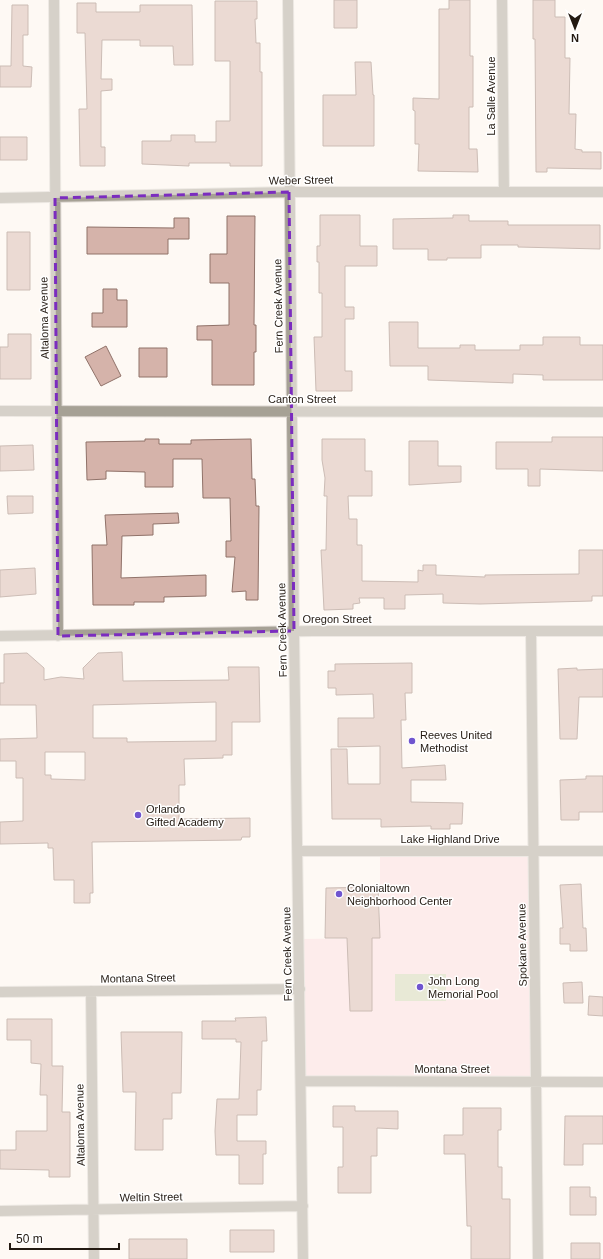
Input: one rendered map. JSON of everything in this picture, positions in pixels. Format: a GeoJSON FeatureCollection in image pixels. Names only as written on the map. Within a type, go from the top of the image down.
{"type":"FeatureCollection","features":[{"type":"Feature","properties":{"kind":"street","name":"Altaloma Avenue"},"geometry":{"type":"LineString","coordinates":[[54,0],[54,198],[58,636]]}},
{"type":"Feature","properties":{"kind":"street","name":"Fern Creek Avenue"},"geometry":{"type":"LineString","coordinates":[[288,0],[291,411],[303,1259]]}},
{"type":"Feature","properties":{"kind":"street","name":"La Salle Avenue"},"geometry":{"type":"LineString","coordinates":[[502,0],[504,192]]}},
{"type":"Feature","properties":{"kind":"street","name":"Weber Street"},"geometry":{"type":"LineString","coordinates":[[0,198],[289,192],[603,192]]}},
{"type":"Feature","properties":{"kind":"street","name":"Canton Street"},"geometry":{"type":"LineString","coordinates":[[0,411],[603,412]]}},
{"type":"Feature","properties":{"kind":"street","name":"Oregon Street"},"geometry":{"type":"LineString","coordinates":[[0,636],[294,631],[603,631]]}},
{"type":"Feature","properties":{"kind":"street","name":"Spokane Avenue"},"geometry":{"type":"LineString","coordinates":[[531,631],[538,1259]]}},
{"type":"Feature","properties":{"kind":"street","name":"Lake Highland Drive"},"geometry":{"type":"LineString","coordinates":[[298,851],[603,851]]}},
{"type":"Feature","properties":{"kind":"street","name":"Montana Street"},"geometry":{"type":"LineString","coordinates":[[0,992],[300,989]]}},
{"type":"Feature","properties":{"kind":"street","name":"Altaloma Avenue"},"geometry":{"type":"LineString","coordinates":[[91,991],[94,1259]]}},
{"type":"Feature","properties":{"kind":"street","name":"Montana Street"},"geometry":{"type":"LineString","coordinates":[[301,1081],[603,1082]]}},
{"type":"Feature","properties":{"kind":"street","name":"Weltin Street"},"geometry":{"type":"LineString","coordinates":[[0,1211],[303,1206]]}},
{"type":"Feature","properties":{"kind":"highlighted area"},"geometry":{"type":"Polygon","coordinates":[[[289,192],[294,631],[58,636],[55,198],[289,192]]]}},
{"type":"Feature","properties":{"kind":"shaded area"},"geometry":{"type":"Polygon","coordinates":[[[380,851],[533,851],[536,1082],[301,1081],[299,939],[380,938],[380,851]]]}},
{"type":"Feature","properties":{"kind":"shaded area","name":"John Long Memorial Pool"},"geometry":{"type":"Polygon","coordinates":[[[395,974],[446,974],[446,1001],[395,1001],[395,974]]]}},
{"type":"Feature","properties":{"kind":"building"},"geometry":{"type":"Polygon","coordinates":[[[334,0],[357,0],[357,28],[334,28],[334,0]]]}},
{"type":"Feature","properties":{"kind":"building"},"geometry":{"type":"Polygon","coordinates":[[[449,0],[470,0],[470,56],[473,56],[473,107],[469,107],[469,149],[477,149],[478,172],[418,171],[419,144],[415,144],[415,111],[413,110],[413,98],[439,99],[439,9],[449,9],[449,0]]]}},
{"type":"Feature","properties":{"kind":"building"},"geometry":{"type":"Polygon","coordinates":[[[533,0],[555,0],[555,17],[565,17],[565,58],[570,58],[569,114],[576,114],[575,149],[582,150],[582,152],[601,152],[601,169],[547,168],[547,172],[536,172],[535,39],[533,39],[533,0]]]}},
{"type":"Feature","properties":{"kind":"building"},"geometry":{"type":"Polygon","coordinates":[[[215,1],[257,1],[257,19],[255,19],[256,43],[260,43],[260,72],[262,72],[262,166],[230,166],[230,163],[189,163],[189,166],[142,164],[142,141],[171,141],[171,135],[195,135],[195,142],[216,142],[216,121],[230,121],[230,61],[215,61],[215,1]]]}},
{"type":"Feature","properties":{"kind":"building"},"geometry":{"type":"Polygon","coordinates":[[[77,3],[96,3],[96,12],[140,12],[140,5],[192,5],[193,65],[174,65],[173,46],[140,46],[140,40],[102,40],[101,79],[112,79],[112,90],[101,91],[101,147],[105,147],[105,166],[80,166],[79,109],[87,109],[85,33],[77,33],[77,3]]]}},
{"type":"Feature","properties":{"kind":"building"},"geometry":{"type":"Polygon","coordinates":[[[12,5],[28,5],[28,35],[23,35],[23,66],[32,67],[31,87],[0,87],[0,66],[11,66],[12,5]]]}},
{"type":"Feature","properties":{"kind":"building"},"geometry":{"type":"Polygon","coordinates":[[[355,62],[371,62],[374,95],[374,146],[323,146],[323,95],[356,95],[355,62]]]}},
{"type":"Feature","properties":{"kind":"building"},"geometry":{"type":"Polygon","coordinates":[[[0,137],[27,137],[27,160],[0,160],[0,137]]]}},
{"type":"Feature","properties":{"kind":"building"},"geometry":{"type":"Polygon","coordinates":[[[320,215],[360,215],[360,246],[377,246],[377,266],[345,266],[345,307],[354,307],[354,319],[345,319],[345,371],[352,371],[352,391],[316,391],[314,337],[322,337],[322,293],[319,293],[319,262],[317,262],[317,246],[320,246],[320,215]]]}},
{"type":"Feature","properties":{"kind":"building"},"geometry":{"type":"Polygon","coordinates":[[[453,215],[469,215],[469,221],[508,221],[508,225],[600,225],[600,249],[518,247],[518,245],[481,245],[481,258],[447,258],[447,260],[428,260],[428,249],[393,249],[393,219],[453,218],[453,215]]]}},
{"type":"Feature","properties":{"kind":"building"},"geometry":{"type":"Polygon","coordinates":[[[227,216],[255,216],[254,325],[256,325],[256,352],[254,352],[254,385],[212,385],[212,340],[197,340],[197,326],[229,325],[229,283],[210,283],[210,254],[227,254],[227,216]]]}},
{"type":"Feature","properties":{"kind":"building"},"geometry":{"type":"Polygon","coordinates":[[[174,218],[189,218],[189,239],[168,239],[168,254],[87,254],[87,227],[174,228],[174,218]]]}},
{"type":"Feature","properties":{"kind":"building"},"geometry":{"type":"Polygon","coordinates":[[[7,232],[30,232],[30,290],[7,290],[7,232]]]}},
{"type":"Feature","properties":{"kind":"building"},"geometry":{"type":"Polygon","coordinates":[[[103,289],[117,289],[117,300],[127,300],[127,327],[92,327],[92,313],[103,313],[103,289]]]}},
{"type":"Feature","properties":{"kind":"building"},"geometry":{"type":"Polygon","coordinates":[[[389,322],[418,322],[418,348],[460,348],[460,345],[475,345],[475,350],[520,350],[520,345],[543,345],[543,337],[580,337],[580,345],[603,345],[603,380],[543,380],[543,375],[513,374],[513,383],[428,380],[428,366],[390,366],[389,322]]]}},
{"type":"Feature","properties":{"kind":"building"},"geometry":{"type":"Polygon","coordinates":[[[8,334],[31,334],[31,379],[0,379],[0,347],[8,347],[8,334]]]}},
{"type":"Feature","properties":{"kind":"building"},"geometry":{"type":"Polygon","coordinates":[[[106,346],[121,376],[101,386],[85,357],[106,346]]]}},
{"type":"Feature","properties":{"kind":"building"},"geometry":{"type":"Polygon","coordinates":[[[139,348],[167,348],[167,377],[139,377],[139,348]]]}},
{"type":"Feature","properties":{"kind":"building"},"geometry":{"type":"Polygon","coordinates":[[[552,437],[603,437],[603,471],[540,469],[540,486],[528,486],[528,469],[496,469],[496,442],[552,442],[552,437]]]}},
{"type":"Feature","properties":{"kind":"building"},"geometry":{"type":"Polygon","coordinates":[[[145,439],[159,439],[159,444],[191,444],[191,440],[251,439],[252,479],[255,479],[256,506],[259,506],[258,600],[246,600],[246,591],[232,592],[235,557],[226,557],[226,541],[231,541],[230,498],[203,498],[202,459],[173,459],[173,487],[145,487],[145,472],[106,471],[106,479],[87,480],[86,442],[145,441],[145,439]]]}},
{"type":"Feature","properties":{"kind":"building"},"geometry":{"type":"Polygon","coordinates":[[[322,439],[365,439],[365,471],[372,471],[372,496],[348,496],[349,519],[357,519],[357,545],[362,545],[362,581],[418,582],[418,570],[423,571],[423,565],[436,565],[436,575],[485,577],[485,575],[579,574],[579,550],[603,550],[603,596],[592,596],[592,601],[480,604],[443,603],[443,594],[405,595],[405,609],[384,609],[384,598],[359,598],[360,603],[353,604],[353,609],[324,610],[321,550],[326,550],[327,496],[324,496],[325,478],[322,460],[322,439]]]}},
{"type":"Feature","properties":{"kind":"building"},"geometry":{"type":"Polygon","coordinates":[[[409,441],[438,441],[438,466],[461,466],[461,482],[409,485],[409,441]]]}},
{"type":"Feature","properties":{"kind":"building"},"geometry":{"type":"Polygon","coordinates":[[[33,445],[34,470],[0,471],[0,446],[33,445]]]}},
{"type":"Feature","properties":{"kind":"building"},"geometry":{"type":"Polygon","coordinates":[[[7,496],[33,496],[33,513],[8,514],[7,496]]]}},
{"type":"Feature","properties":{"kind":"building"},"geometry":{"type":"Polygon","coordinates":[[[178,513],[179,523],[153,524],[153,535],[122,536],[121,578],[206,575],[206,596],[164,597],[164,602],[134,602],[134,605],[93,605],[92,545],[107,545],[105,515],[178,513]]]}},
{"type":"Feature","properties":{"kind":"building"},"geometry":{"type":"Polygon","coordinates":[[[35,568],[36,594],[0,597],[0,570],[35,568]]]}},
{"type":"Feature","properties":{"kind":"building"},"geometry":{"type":"Polygon","coordinates":[[[122,652],[123,681],[229,680],[228,667],[259,667],[260,722],[232,722],[232,755],[223,755],[223,758],[184,759],[185,785],[179,785],[179,819],[250,818],[250,837],[242,837],[241,840],[92,842],[93,893],[90,893],[90,903],[74,903],[74,880],[54,880],[53,848],[48,848],[48,843],[0,844],[0,822],[23,821],[23,778],[16,778],[16,761],[0,761],[0,739],[37,738],[36,705],[0,705],[0,683],[4,683],[4,654],[27,653],[44,668],[44,680],[61,677],[84,679],[83,668],[98,653],[122,652]],[[216,702],[93,705],[93,738],[127,738],[127,742],[216,741],[216,702]],[[45,752],[45,775],[51,775],[51,779],[85,780],[85,752],[45,752]]]}},
{"type":"Feature","properties":{"kind":"building"},"geometry":{"type":"Polygon","coordinates":[[[412,663],[412,693],[405,693],[406,720],[401,720],[402,768],[445,765],[446,780],[411,780],[411,802],[463,803],[462,824],[450,824],[450,829],[431,829],[431,826],[381,827],[381,819],[332,819],[331,749],[347,749],[348,784],[380,784],[380,746],[338,747],[338,718],[374,718],[373,694],[336,695],[336,688],[328,688],[328,671],[335,671],[335,664],[412,663]]]}},
{"type":"Feature","properties":{"kind":"building"},"geometry":{"type":"Polygon","coordinates":[[[577,668],[577,670],[603,669],[603,697],[579,697],[577,739],[560,739],[558,669],[577,668]]]}},
{"type":"Feature","properties":{"kind":"building"},"geometry":{"type":"Polygon","coordinates":[[[586,776],[603,776],[603,812],[579,812],[579,820],[561,820],[560,780],[586,779],[586,776]]]}},
{"type":"Feature","properties":{"kind":"building"},"geometry":{"type":"Polygon","coordinates":[[[581,884],[583,928],[586,928],[587,951],[570,951],[570,944],[560,944],[560,928],[563,928],[560,885],[581,884]]]}},
{"type":"Feature","properties":{"kind":"building"},"geometry":{"type":"Polygon","coordinates":[[[378,887],[380,938],[372,938],[372,1011],[350,1011],[347,938],[325,938],[326,888],[378,887]]]}},
{"type":"Feature","properties":{"kind":"building"},"geometry":{"type":"Polygon","coordinates":[[[582,982],[583,1003],[564,1003],[563,983],[582,982]]]}},
{"type":"Feature","properties":{"kind":"building"},"geometry":{"type":"Polygon","coordinates":[[[589,996],[603,997],[603,1016],[588,1015],[589,996]]]}},
{"type":"Feature","properties":{"kind":"building"},"geometry":{"type":"Polygon","coordinates":[[[266,1017],[267,1041],[262,1041],[261,1090],[257,1090],[257,1115],[237,1115],[237,1141],[266,1141],[266,1154],[263,1154],[263,1184],[239,1184],[239,1155],[216,1155],[215,1131],[217,1099],[239,1099],[241,1042],[236,1042],[236,1039],[202,1039],[202,1021],[236,1021],[235,1018],[266,1017]]]}},
{"type":"Feature","properties":{"kind":"building"},"geometry":{"type":"Polygon","coordinates":[[[7,1019],[52,1019],[52,1066],[63,1066],[62,1112],[70,1112],[70,1177],[49,1177],[49,1170],[0,1169],[0,1150],[16,1150],[16,1131],[47,1131],[47,1095],[40,1095],[41,1064],[31,1063],[31,1040],[7,1040],[7,1019]]]}},
{"type":"Feature","properties":{"kind":"building"},"geometry":{"type":"Polygon","coordinates":[[[121,1032],[182,1032],[181,1093],[172,1093],[172,1119],[163,1119],[163,1150],[135,1150],[136,1092],[123,1092],[121,1032]]]}},
{"type":"Feature","properties":{"kind":"building"},"geometry":{"type":"Polygon","coordinates":[[[333,1106],[355,1106],[355,1111],[398,1111],[398,1129],[377,1128],[377,1156],[371,1156],[371,1193],[338,1193],[338,1167],[343,1167],[343,1127],[333,1127],[333,1106]]]}},
{"type":"Feature","properties":{"kind":"building"},"geometry":{"type":"Polygon","coordinates":[[[463,1108],[501,1108],[501,1130],[498,1130],[498,1167],[502,1167],[502,1199],[510,1199],[510,1259],[471,1259],[471,1226],[467,1226],[465,1154],[444,1154],[444,1135],[463,1135],[463,1108]]]}},
{"type":"Feature","properties":{"kind":"building"},"geometry":{"type":"Polygon","coordinates":[[[565,1116],[603,1116],[603,1144],[583,1144],[583,1165],[564,1165],[565,1116]]]}},
{"type":"Feature","properties":{"kind":"building"},"geometry":{"type":"Polygon","coordinates":[[[570,1187],[590,1187],[590,1197],[596,1197],[596,1215],[570,1215],[570,1187]]]}},
{"type":"Feature","properties":{"kind":"building"},"geometry":{"type":"Polygon","coordinates":[[[230,1230],[274,1230],[274,1252],[230,1252],[230,1230]]]}},
{"type":"Feature","properties":{"kind":"building"},"geometry":{"type":"Polygon","coordinates":[[[129,1239],[187,1239],[187,1259],[129,1259],[129,1239]]]}},
{"type":"Feature","properties":{"kind":"building"},"geometry":{"type":"Polygon","coordinates":[[[571,1243],[600,1243],[600,1259],[571,1259],[571,1243]]]}},
{"type":"Feature","properties":{"kind":"place","name":"Reeves United Methodist"},"geometry":{"type":"Point","coordinates":[412,741]}},
{"type":"Feature","properties":{"kind":"place","name":"Orlando Gifted Academy"},"geometry":{"type":"Point","coordinates":[138,815]}},
{"type":"Feature","properties":{"kind":"place","name":"Colonialtown Neighborhood Center"},"geometry":{"type":"Point","coordinates":[339,894]}},
{"type":"Feature","properties":{"kind":"place","name":"John Long Memorial Pool"},"geometry":{"type":"Point","coordinates":[420,987]}}]}
